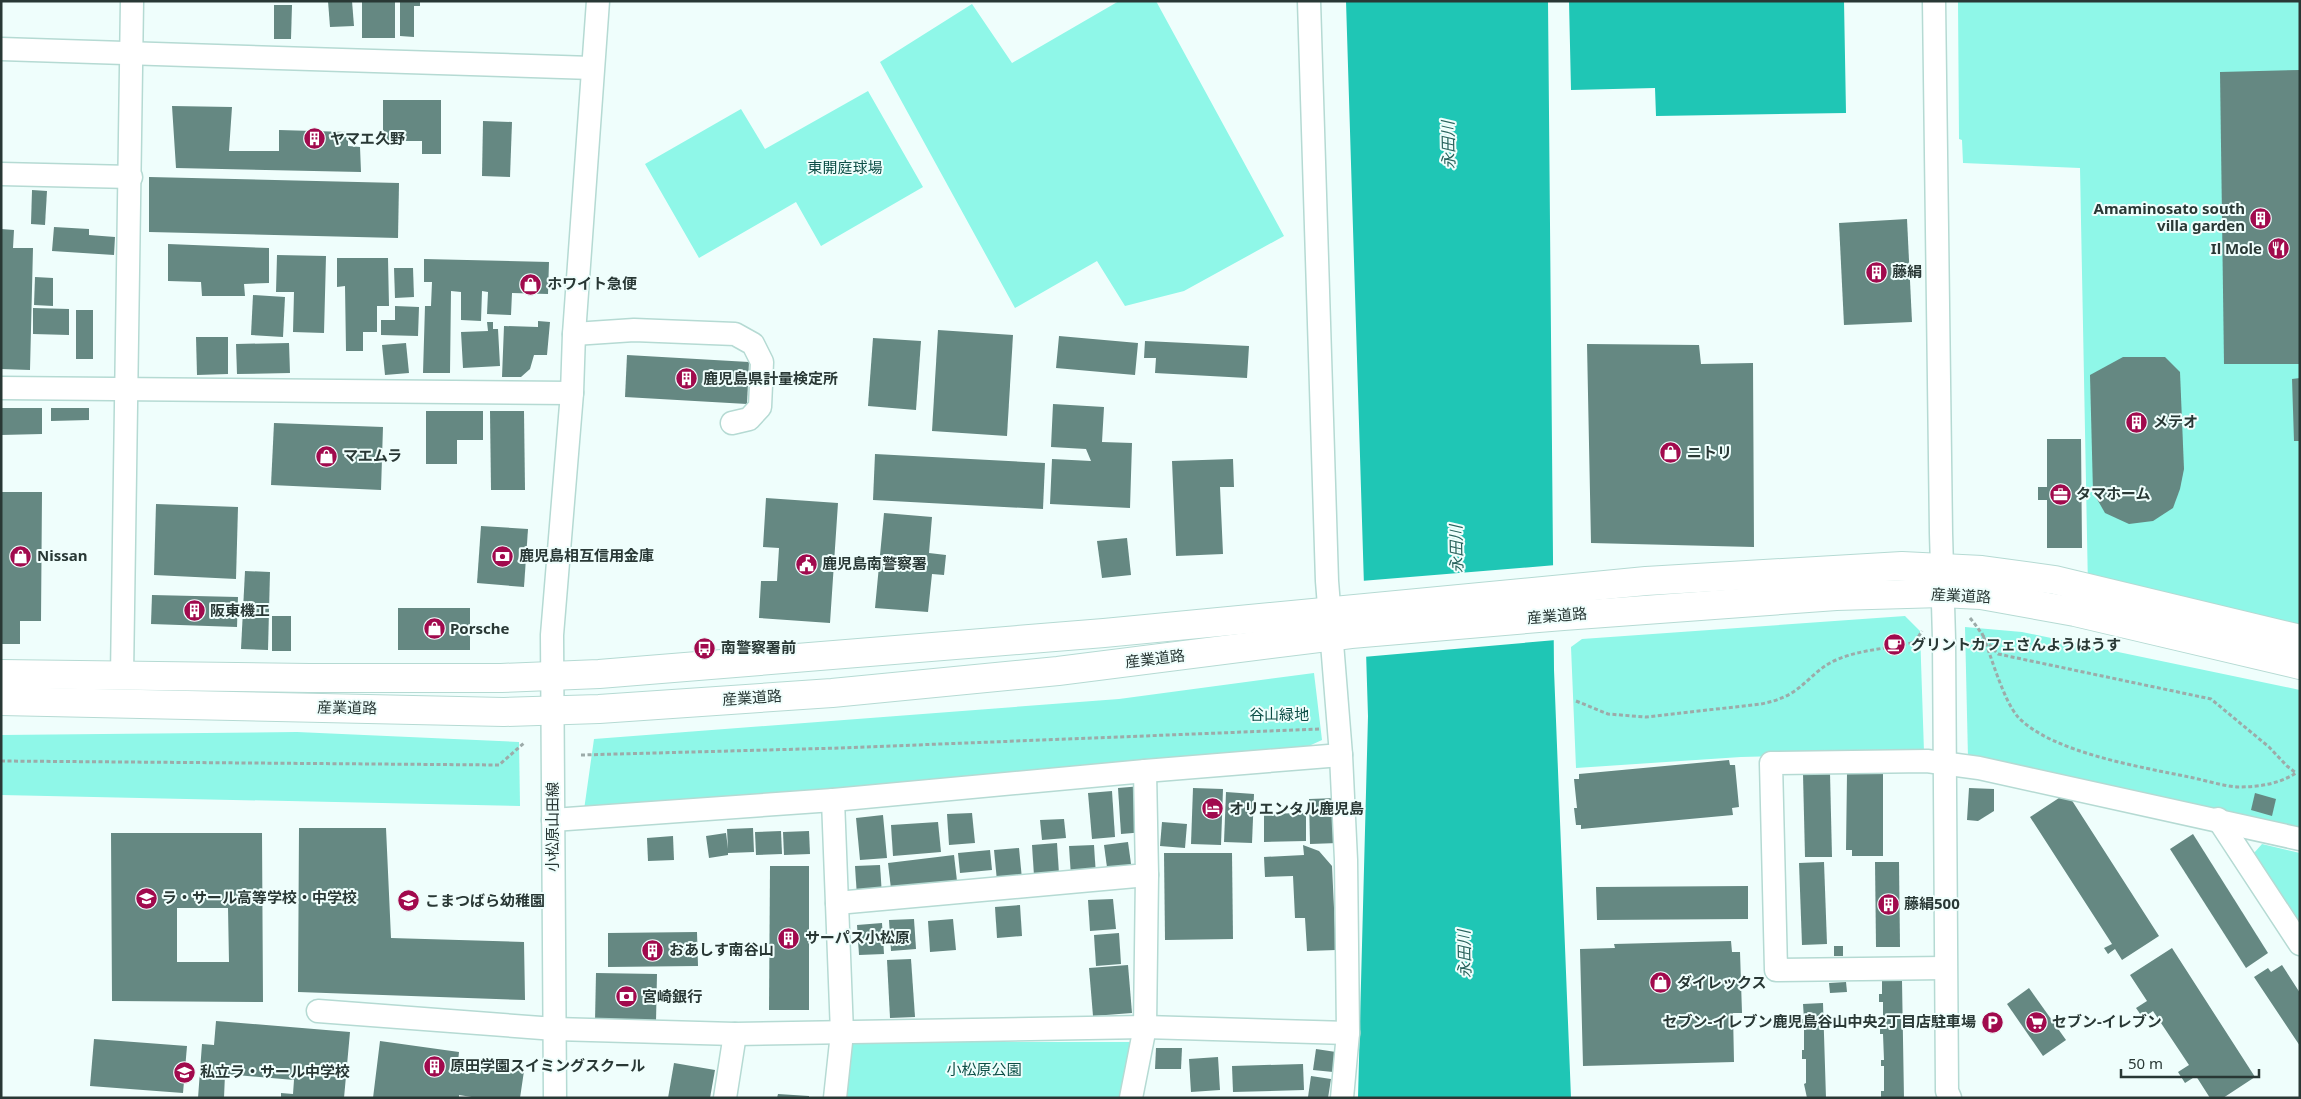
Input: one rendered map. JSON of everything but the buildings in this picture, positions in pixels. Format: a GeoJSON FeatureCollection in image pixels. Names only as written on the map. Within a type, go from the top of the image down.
{"type":"FeatureCollection","features":[{"type":"Feature","properties":{"kind":"main road","name":"産業道路"},"geometry":{"type":"LineString","coordinates":[[1,701],[504,712],[605,709],[842,692],[1058,671],[1563,588],[1766,573],[1902,566],[1981,595],[2075,612],[2300,665]]}},
{"type":"Feature","properties":{"kind":"main road","name":"産業道路"},"geometry":{"type":"LineString","coordinates":[[1,674],[330,678],[599,674],[1104,633],[1564,616],[1836,596],[1942,581],[1982,570],[2055,580],[2300,639]]}},
{"type":"Feature","properties":{"kind":"street"},"geometry":{"type":"LineString","coordinates":[[122,676],[131,177],[132,1]]}},
{"type":"Feature","properties":{"kind":"street","name":"小松原山田線"},"geometry":{"type":"LineString","coordinates":[[555,1098],[552,635],[572,393],[574,334],[598,1]]}},
{"type":"Feature","properties":{"kind":"street"},"geometry":{"type":"LineString","coordinates":[[1309,1],[1326,563],[1341,623],[1341,755],[1346,860],[1348,1033],[1342,1098]]}},
{"type":"Feature","properties":{"kind":"street"},"geometry":{"type":"LineString","coordinates":[[1934,1],[1945,764],[1945,968],[1947,1085],[1950,1098]]}},
{"type":"Feature","properties":{"kind":"street"},"geometry":{"type":"LineString","coordinates":[[1,49],[592,68]]}},
{"type":"Feature","properties":{"kind":"street"},"geometry":{"type":"LineString","coordinates":[[1,174],[131,177]]}},
{"type":"Feature","properties":{"kind":"street"},"geometry":{"type":"LineString","coordinates":[[574,334],[634,330],[734,334],[754,344],[762,362],[760,407],[749,419],[732,423]]}},
{"type":"Feature","properties":{"kind":"street"},"geometry":{"type":"LineString","coordinates":[[1,388],[572,393]]}},
{"type":"Feature","properties":{"kind":"street"},"geometry":{"type":"LineString","coordinates":[[553,820],[833,800],[1145,770],[1341,755]]}},
{"type":"Feature","properties":{"kind":"street"},"geometry":{"type":"LineString","coordinates":[[1945,968],[1776,970],[1771,763],[1927,761],[1979,768],[2218,819],[2300,839]]}},
{"type":"Feature","properties":{"kind":"street"},"geometry":{"type":"LineString","coordinates":[[1131,1098],[1145,1028],[1147,875],[1145,770]]}},
{"type":"Feature","properties":{"kind":"street"},"geometry":{"type":"LineString","coordinates":[[833,800],[842,1033],[834,1098]]}},
{"type":"Feature","properties":{"kind":"street"},"geometry":{"type":"LineString","coordinates":[[2218,819],[2300,944]]}},
{"type":"Feature","properties":{"kind":"street"},"geometry":{"type":"LineString","coordinates":[[837,903],[1147,875]]}},
{"type":"Feature","properties":{"kind":"street"},"geometry":{"type":"LineString","coordinates":[[318,1011],[556,1030],[735,1034],[1145,1028],[1348,1033]]}},
{"type":"Feature","properties":{"kind":"street"},"geometry":{"type":"LineString","coordinates":[[725,1098],[735,1034]]}},
{"type":"Feature","properties":{"kind":"path"},"geometry":{"type":"LineString","coordinates":[[1970,618],[1982,633],[1989,645],[1998,654],[2211,699],[2270,747],[2287,766],[2298,774],[2284,781],[2268,785],[2236,787],[2092,755],[2056,741],[2034,729],[2018,716],[2009,702],[1982,633]]}},
{"type":"Feature","properties":{"kind":"path"},"geometry":{"type":"LineString","coordinates":[[1576,701],[1608,714],[1646,717],[1761,704],[1775,701],[1790,694],[1813,674],[1837,660],[1871,650],[1915,642],[1922,631]]}},
{"type":"Feature","properties":{"kind":"path"},"geometry":{"type":"LineString","coordinates":[[582,755],[840,748],[1323,729]]}},
{"type":"Feature","properties":{"kind":"path"},"geometry":{"type":"LineString","coordinates":[[1,761],[499,765],[524,743]]}},
{"type":"Feature","properties":{"kind":"green space"},"geometry":{"type":"Polygon","coordinates":[[[1119,1],[1156,1],[1284,236],[1184,291],[1125,306],[1097,261],[1015,308],[880,62],[972,4],[1012,63],[1119,1]]]}},
{"type":"Feature","properties":{"kind":"green space"},"geometry":{"type":"Polygon","coordinates":[[[1958,1],[2300,1],[2300,632],[2088,588],[2080,168],[1963,163],[1962,140],[1959,139],[1958,1]]]}},
{"type":"Feature","properties":{"kind":"green space","name":"東開庭球場"},"geometry":{"type":"Polygon","coordinates":[[[868,91],[923,187],[821,246],[796,202],[699,258],[645,164],[741,109],[765,149],[868,91]]]}},
{"type":"Feature","properties":{"kind":"green space"},"geometry":{"type":"Polygon","coordinates":[[[1905,616],[1920,631],[1924,752],[1741,757],[1576,768],[1571,647],[1582,639],[1905,616]]]}},
{"type":"Feature","properties":{"kind":"green space"},"geometry":{"type":"Polygon","coordinates":[[[1965,627],[2022,632],[2300,690],[2300,829],[1968,758],[1965,627]]]}},
{"type":"Feature","properties":{"kind":"green space","name":"谷山緑地"},"geometry":{"type":"Polygon","coordinates":[[[1314,673],[1322,740],[1300,750],[584,810],[594,739],[1119,699],[1314,673]]]}},
{"type":"Feature","properties":{"kind":"green space"},"geometry":{"type":"Polygon","coordinates":[[[297,732],[519,742],[520,806],[1,795],[1,735],[297,732]]]}},
{"type":"Feature","properties":{"kind":"green space"},"geometry":{"type":"Polygon","coordinates":[[[2262,844],[2300,853],[2300,922],[2254,853],[2262,844]]]}},
{"type":"Feature","properties":{"kind":"green space","name":"小松原公園"},"geometry":{"type":"Polygon","coordinates":[[[846,1042],[1130,1042],[1120,1098],[841,1098],[846,1042]]]}},
{"type":"Feature","properties":{"kind":"water","name":"永田川"},"geometry":{"type":"Polygon","coordinates":[[[1346,1],[1548,1],[1554,670],[1571,1098],[1358,1098],[1368,716],[1346,1]]]}},
{"type":"Feature","properties":{"kind":"water"},"geometry":{"type":"Polygon","coordinates":[[[1569,1],[1844,1],[1846,113],[1656,116],[1655,88],[1571,90],[1569,1]]]}},
{"type":"Feature","properties":{"kind":"pier"},"geometry":{"type":"Polygon","coordinates":[[[1556,565],[1556,640],[1363,657],[1361,581],[1556,565]]]}},
{"type":"Feature","properties":{"kind":"place","name":"ヤマエ久野"},"geometry":{"type":"Point","coordinates":[314,139]}},
{"type":"Feature","properties":{"kind":"place","name":"Amaminosato south villa garden"},"geometry":{"type":"Point","coordinates":[2261,218]}},
{"type":"Feature","properties":{"kind":"place","name":"Il Mole"},"geometry":{"type":"Point","coordinates":[2278,249]}},
{"type":"Feature","properties":{"kind":"place","name":"藤絹"},"geometry":{"type":"Point","coordinates":[1876,272]}},
{"type":"Feature","properties":{"kind":"place","name":"ホワイト急便"},"geometry":{"type":"Point","coordinates":[531,284]}},
{"type":"Feature","properties":{"kind":"place","name":"鹿児島県計量検定所"},"geometry":{"type":"Point","coordinates":[687,379]}},
{"type":"Feature","properties":{"kind":"place","name":"メテオ"},"geometry":{"type":"Point","coordinates":[2137,422]}},
{"type":"Feature","properties":{"kind":"place","name":"ニトリ"},"geometry":{"type":"Point","coordinates":[1671,453]}},
{"type":"Feature","properties":{"kind":"place","name":"マエムラ"},"geometry":{"type":"Point","coordinates":[327,456]}},
{"type":"Feature","properties":{"kind":"place","name":"タマホーム"},"geometry":{"type":"Point","coordinates":[2060,494]}},
{"type":"Feature","properties":{"kind":"place","name":"Nissan"},"geometry":{"type":"Point","coordinates":[21,556]}},
{"type":"Feature","properties":{"kind":"place","name":"鹿児島相互信用金庫"},"geometry":{"type":"Point","coordinates":[503,556]}},
{"type":"Feature","properties":{"kind":"place","name":"鹿児島南警察署"},"geometry":{"type":"Point","coordinates":[806,564]}},
{"type":"Feature","properties":{"kind":"place","name":"阪東機工"},"geometry":{"type":"Point","coordinates":[194,611]}},
{"type":"Feature","properties":{"kind":"place","name":"Porsche"},"geometry":{"type":"Point","coordinates":[434,629]}},
{"type":"Feature","properties":{"kind":"place","name":"グリントカフェさんようはうす"},"geometry":{"type":"Point","coordinates":[1895,645]}},
{"type":"Feature","properties":{"kind":"place","name":"南警察署前"},"geometry":{"type":"Point","coordinates":[705,648]}},
{"type":"Feature","properties":{"kind":"place","name":"オリエンタル鹿児島"},"geometry":{"type":"Point","coordinates":[1213,809]}},
{"type":"Feature","properties":{"kind":"place","name":"ラ・サール高等学校・中学校"},"geometry":{"type":"Point","coordinates":[146,898]}},
{"type":"Feature","properties":{"kind":"place","name":"こまつばら幼稚園"},"geometry":{"type":"Point","coordinates":[409,901]}},
{"type":"Feature","properties":{"kind":"place","name":"藤絹500"},"geometry":{"type":"Point","coordinates":[1888,904]}},
{"type":"Feature","properties":{"kind":"place","name":"サーパス小松原"},"geometry":{"type":"Point","coordinates":[789,938]}},
{"type":"Feature","properties":{"kind":"place","name":"おあしす南谷山"},"geometry":{"type":"Point","coordinates":[653,950]}},
{"type":"Feature","properties":{"kind":"place","name":"ダイレックス"},"geometry":{"type":"Point","coordinates":[1661,983]}},
{"type":"Feature","properties":{"kind":"place","name":"宮崎銀行"},"geometry":{"type":"Point","coordinates":[626,997]}},
{"type":"Feature","properties":{"kind":"place","name":"セブン-イレブン鹿児島谷山中央2丁目店駐車場"},"geometry":{"type":"Point","coordinates":[1992,1022]}},
{"type":"Feature","properties":{"kind":"place","name":"セブン-イレブン"},"geometry":{"type":"Point","coordinates":[2036,1022]}},
{"type":"Feature","properties":{"kind":"place","name":"原田学園スイミングスクール"},"geometry":{"type":"Point","coordinates":[434,1066]}},
{"type":"Feature","properties":{"kind":"place","name":"私立ラ・サール中学校"},"geometry":{"type":"Point","coordinates":[184,1072]}}]}
